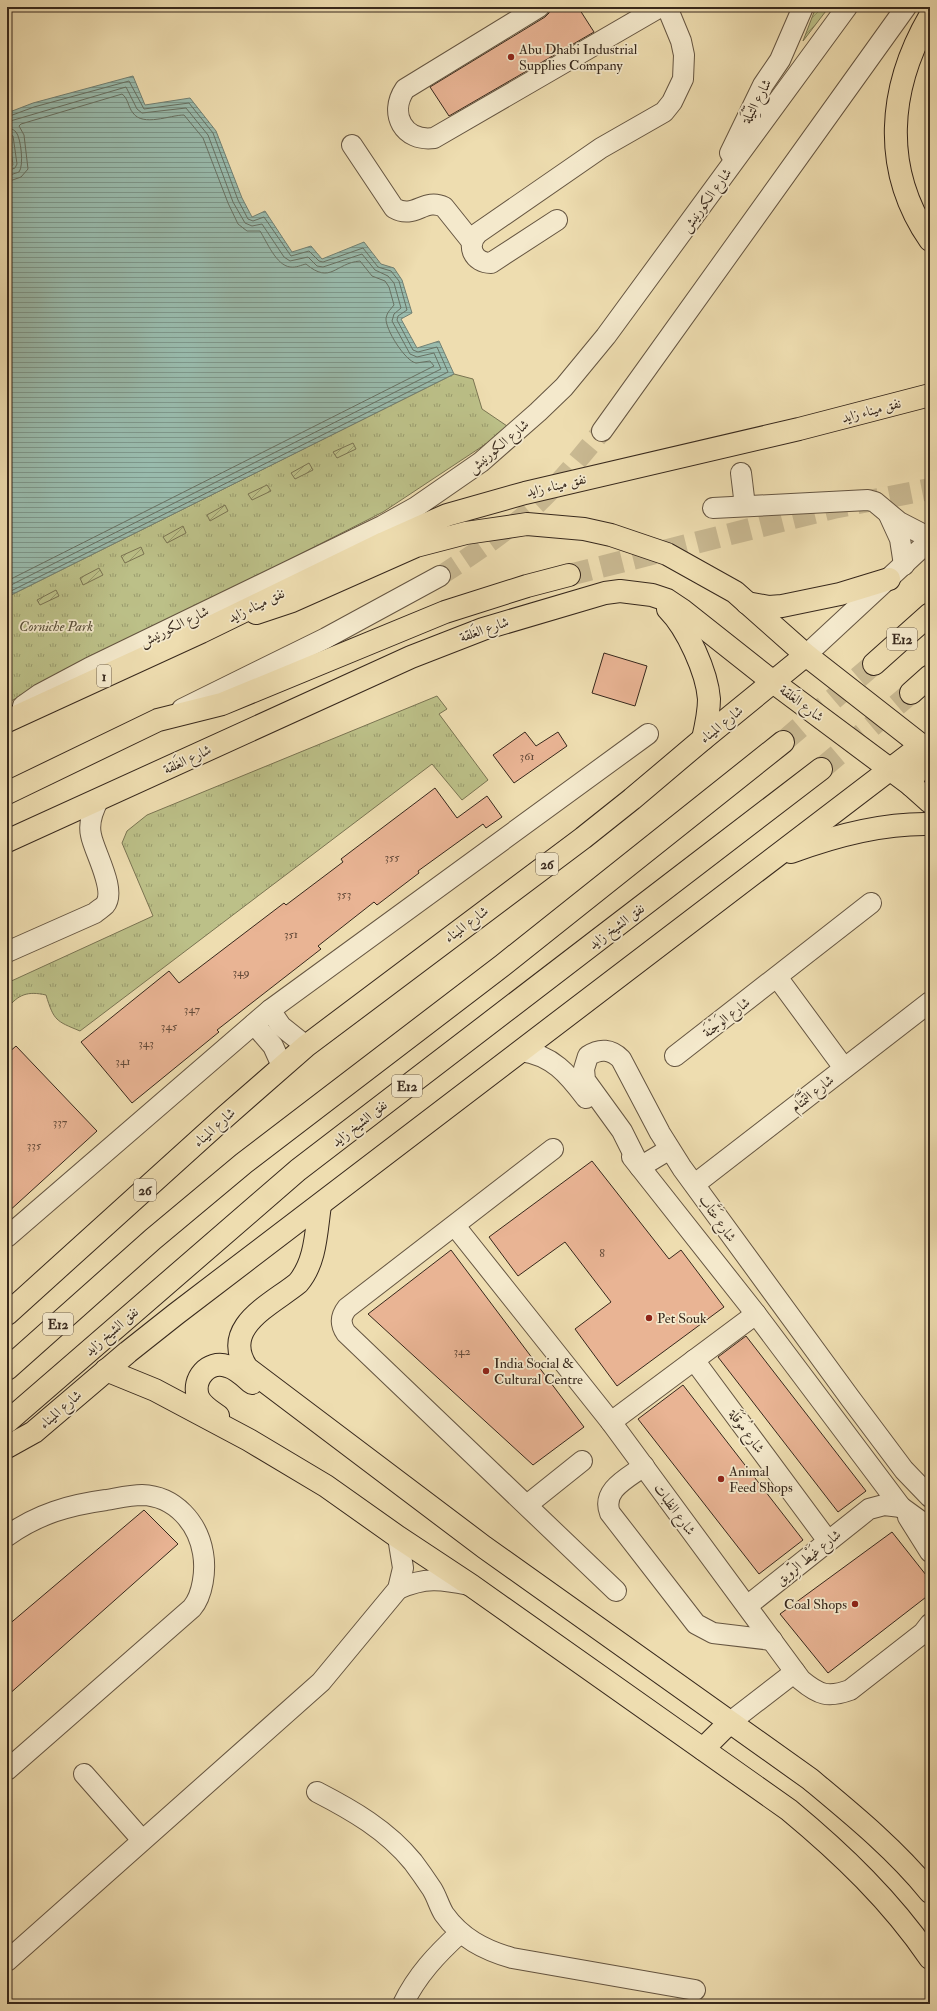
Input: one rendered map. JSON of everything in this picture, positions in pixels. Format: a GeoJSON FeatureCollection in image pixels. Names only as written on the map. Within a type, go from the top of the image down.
{"type":"FeatureCollection","features":[{"type":"Feature","properties":{"kind":"main road"},"geometry":{"type":"LineString","coordinates":[[930,16],[907,66],[900,93],[895,127],[896,148],[902,183],[914,213],[930,240]]}},
{"type":"Feature","properties":{"kind":"main road","name":"نفق ميناء زايد"},"geometry":{"type":"LineString","coordinates":[[202,632],[416,528],[486,503],[799,429],[930,394]]}},
{"type":"Feature","properties":{"kind":"main road"},"geometry":{"type":"LineString","coordinates":[[202,632],[292,601],[416,546],[466,533],[527,524],[584,529],[639,543],[667,554],[711,577],[735,592],[806,655],[928,750],[913,777],[911,785]]}},
{"type":"Feature","properties":{"kind":"main road"},"geometry":{"type":"LineString","coordinates":[[747,603],[769,607],[782,606],[840,594],[896,572]]}},
{"type":"Feature","properties":{"kind":"main road"},"geometry":{"type":"LineString","coordinates":[[7,792],[158,720],[222,704],[438,615],[486,598],[569,575]]}},
{"type":"Feature","properties":{"kind":"main road","name":"شارع الغَلقة"},"geometry":{"type":"LineString","coordinates":[[7,841],[447,642],[520,617],[605,593],[636,592],[667,600],[911,785],[930,802]]}},
{"type":"Feature","properties":{"kind":"main road"},"geometry":{"type":"LineString","coordinates":[[652,595],[673,614],[681,625],[694,649],[709,698],[709,711],[703,739]]}},
{"type":"Feature","properties":{"kind":"main road","name":"E12"},"geometry":{"type":"LineString","coordinates":[[874,664],[930,614]]}},
{"type":"Feature","properties":{"kind":"main road","name":"شارع الكورنيش"},"geometry":{"type":"LineString","coordinates":[[7,719],[202,632]]}},
{"type":"Feature","properties":{"kind":"main road"},"geometry":{"type":"LineString","coordinates":[[766,676],[763,671],[776,666],[782,661],[788,650],[788,639]]}},
{"type":"Feature","properties":{"kind":"main road","name":"شارع الميناء"},"geometry":{"type":"LineString","coordinates":[[7,1314],[306,1046],[583,838],[632,799],[703,739],[766,676],[806,655]]}},
{"type":"Feature","properties":{"kind":"main road"},"geometry":{"type":"LineString","coordinates":[[911,693],[930,676]]}},
{"type":"Feature","properties":{"kind":"main road","name":"E12"},"geometry":{"type":"LineString","coordinates":[[7,1369],[153,1239],[244,1163],[509,960],[783,742]]}},
{"type":"Feature","properties":{"kind":"main road","name":"شارع الميناء"},"geometry":{"type":"LineString","coordinates":[[7,1447],[34,1432],[106,1370],[170,1319],[890,769],[928,750]]}},
{"type":"Feature","properties":{"kind":"main road","name":"نفق الشيخ زايد"},"geometry":{"type":"LineString","coordinates":[[7,1422],[298,1170],[822,769]]}},
{"type":"Feature","properties":{"kind":"main road"},"geometry":{"type":"LineString","coordinates":[[768,862],[806,847],[844,836],[894,826],[930,824]]}},
{"type":"Feature","properties":{"kind":"main road"},"geometry":{"type":"LineString","coordinates":[[320,1205],[313,1254],[308,1270],[298,1283],[246,1325],[239,1342],[239,1352],[247,1368],[484,1547],[810,1780],[852,1814],[891,1850],[930,1892]]}},
{"type":"Feature","properties":{"kind":"main road"},"geometry":{"type":"LineString","coordinates":[[249,1440],[201,1402],[197,1391],[197,1385],[201,1374],[216,1365],[228,1366],[268,1396],[280,1402],[293,1403]]}},
{"type":"Feature","properties":{"kind":"main road"},"geometry":{"type":"LineString","coordinates":[[106,1370],[144,1385],[249,1440],[326,1486],[398,1537],[472,1586],[789,1810],[826,1840],[860,1873],[893,1909],[930,1958]]}},
{"type":"Feature","properties":{"kind":"main road"},"geometry":{"type":"LineString","coordinates":[[703,1749],[729,1723]]}},
{"type":"Feature","properties":{"kind":"street"},"geometry":{"type":"LineString","coordinates":[[539,7],[405,89],[399,97],[397,107],[398,117],[408,133],[421,138],[434,138],[660,7]]}},
{"type":"Feature","properties":{"kind":"street"},"geometry":{"type":"LineString","coordinates":[[472,242],[478,233],[600,148],[664,112],[672,102],[683,79],[684,55],[681,41],[667,7]]}},
{"type":"Feature","properties":{"kind":"street","name":"شارع التِّيْلَة"},"geometry":{"type":"LineString","coordinates":[[710,195],[751,107],[783,54],[803,7]]}},
{"type":"Feature","properties":{"kind":"street","name":"شارع الكورنيش"},"geometry":{"type":"LineString","coordinates":[[7,719],[40,694],[89,668],[382,526],[436,494],[474,467],[538,412],[564,387],[606,336],[847,7]]}},
{"type":"Feature","properties":{"kind":"street"},"geometry":{"type":"LineString","coordinates":[[602,431],[906,7]]}},
{"type":"Feature","properties":{"kind":"street"},"geometry":{"type":"LineString","coordinates":[[352,145],[394,208],[405,213],[411,212],[428,204],[444,207],[472,242],[473,253],[480,261],[491,263],[557,220]]}},
{"type":"Feature","properties":{"kind":"street"},"geometry":{"type":"LineString","coordinates":[[741,473],[745,506]]}},
{"type":"Feature","properties":{"kind":"street"},"geometry":{"type":"LineString","coordinates":[[713,508],[862,499],[874,502],[889,516],[930,539]]}},
{"type":"Feature","properties":{"kind":"street"},"geometry":{"type":"LineString","coordinates":[[889,516],[900,539],[896,572]]}},
{"type":"Feature","properties":{"kind":"street","name":"شارع الميناء"},"geometry":{"type":"LineString","coordinates":[[806,655],[930,539]]}},
{"type":"Feature","properties":{"kind":"street"},"geometry":{"type":"LineString","coordinates":[[158,720],[326,638],[440,576]]}},
{"type":"Feature","properties":{"kind":"street"},"geometry":{"type":"LineString","coordinates":[[7,1237],[270,1010],[648,734]]}},
{"type":"Feature","properties":{"kind":"street"},"geometry":{"type":"LineString","coordinates":[[7,952],[95,912],[104,906],[108,901],[109,888],[91,834],[92,816],[99,799]]}},
{"type":"Feature","properties":{"kind":"street","name":"شارع الوَجْنَة"},"geometry":{"type":"LineString","coordinates":[[675,1056],[871,903]]}},
{"type":"Feature","properties":{"kind":"street"},"geometry":{"type":"LineString","coordinates":[[777,977],[844,1068]]}},
{"type":"Feature","properties":{"kind":"street","name":"شارع التَّمْتَام"},"geometry":{"type":"LineString","coordinates":[[694,1184],[930,1002]]}},
{"type":"Feature","properties":{"kind":"street"},"geometry":{"type":"LineString","coordinates":[[270,1010],[280,1026],[306,1046]]}},
{"type":"Feature","properties":{"kind":"street"},"geometry":{"type":"LineString","coordinates":[[254,1024],[273,1046],[282,1066]]}},
{"type":"Feature","properties":{"kind":"street","name":"شارع عَتَّاب"},"geometry":{"type":"LineString","coordinates":[[640,1167],[622,1131],[585,1080],[584,1069],[588,1056],[593,1053],[604,1050],[621,1059],[670,1149],[745,1257],[904,1470],[930,1497]]}},
{"type":"Feature","properties":{"kind":"street","name":"شارع عَتَّاب"},"geometry":{"type":"LineString","coordinates":[[521,1051],[548,1059],[564,1070],[756,1314],[880,1478],[930,1552]]}},
{"type":"Feature","properties":{"kind":"street"},"geometry":{"type":"LineString","coordinates":[[553,1149],[347,1308],[342,1314],[342,1328],[616,1591]]}},
{"type":"Feature","properties":{"kind":"street"},"geometry":{"type":"LineString","coordinates":[[640,1167],[670,1149]]}},
{"type":"Feature","properties":{"kind":"street","name":"شارع الظبات"},"geometry":{"type":"LineString","coordinates":[[455,1226],[611,1422],[801,1680],[813,1690],[825,1695],[838,1694],[850,1690],[928,1630]]}},
{"type":"Feature","properties":{"kind":"street"},"geometry":{"type":"LineString","coordinates":[[611,1422],[756,1314]]}},
{"type":"Feature","properties":{"kind":"street","name":"شارع مُوقَلَة"},"geometry":{"type":"LineString","coordinates":[[694,1360],[828,1541]]}},
{"type":"Feature","properties":{"kind":"street"},"geometry":{"type":"LineString","coordinates":[[527,1505],[582,1461]]}},
{"type":"Feature","properties":{"kind":"street"},"geometry":{"type":"LineString","coordinates":[[644,1466],[611,1491],[608,1502],[610,1513],[696,1624],[713,1633],[772,1640]]}},
{"type":"Feature","properties":{"kind":"street"},"geometry":{"type":"LineString","coordinates":[[869,1509],[880,1478]]}},
{"type":"Feature","properties":{"kind":"street"},"geometry":{"type":"LineString","coordinates":[[7,1536],[36,1518],[66,1506],[142,1495],[161,1499],[178,1508],[192,1522],[200,1539],[204,1559],[201,1591],[192,1608],[7,1770]]}},
{"type":"Feature","properties":{"kind":"street","name":"شارع غَيْط الرِّويق"},"geometry":{"type":"LineString","coordinates":[[747,1606],[869,1509],[884,1505],[901,1507]]}},
{"type":"Feature","properties":{"kind":"street","name":"شارع عَتَّاب"},"geometry":{"type":"LineString","coordinates":[[901,1507],[930,1528]]}},
{"type":"Feature","properties":{"kind":"street"},"geometry":{"type":"LineString","coordinates":[[7,1961],[321,1682],[398,1589],[403,1568],[398,1537]]}},
{"type":"Feature","properties":{"kind":"street"},"geometry":{"type":"LineString","coordinates":[[398,1589],[424,1580],[437,1580],[472,1586]]}},
{"type":"Feature","properties":{"kind":"street"},"geometry":{"type":"LineString","coordinates":[[729,1723],[795,1672]]}},
{"type":"Feature","properties":{"kind":"street"},"geometry":{"type":"LineString","coordinates":[[84,1774],[142,1840]]}},
{"type":"Feature","properties":{"kind":"street"},"geometry":{"type":"LineString","coordinates":[[317,1792],[352,1810],[384,1833],[406,1855],[432,1889],[444,1913],[460,1932],[476,1944],[493,1953],[512,1958],[694,1990]]}},
{"type":"Feature","properties":{"kind":"street"},"geometry":{"type":"LineString","coordinates":[[403,2004],[422,1972],[439,1952],[460,1932]]}},
{"type":"Feature","properties":{"kind":"green space"},"geometry":{"type":"Polygon","coordinates":[[[816,7],[829,7],[803,41],[816,7]]]}},
{"type":"Feature","properties":{"kind":"green space","name":"Corniche Park"},"geometry":{"type":"Polygon","coordinates":[[[454,374],[473,379],[482,409],[510,428],[383,512],[7,703],[7,597],[454,374]]]}},
{"type":"Feature","properties":{"kind":"green space"},"geometry":{"type":"Polygon","coordinates":[[[353,443],[356,449],[337,458],[333,452],[353,443]]]}},
{"type":"Feature","properties":{"kind":"green space"},"geometry":{"type":"Polygon","coordinates":[[[309,463],[313,470],[295,479],[291,473],[309,463]]]}},
{"type":"Feature","properties":{"kind":"green space"},"geometry":{"type":"Polygon","coordinates":[[[267,485],[271,491],[252,500],[248,494],[267,485]]]}},
{"type":"Feature","properties":{"kind":"green space"},"geometry":{"type":"Polygon","coordinates":[[[225,505],[228,511],[210,521],[207,515],[225,505]]]}},
{"type":"Feature","properties":{"kind":"green space"},"geometry":{"type":"Polygon","coordinates":[[[183,526],[186,533],[167,543],[163,537],[183,526]]]}},
{"type":"Feature","properties":{"kind":"green space"},"geometry":{"type":"Polygon","coordinates":[[[141,547],[144,554],[125,563],[121,556],[141,547]]]}},
{"type":"Feature","properties":{"kind":"green space"},"geometry":{"type":"Polygon","coordinates":[[[99,568],[103,575],[83,585],[80,578],[99,568]]]}},
{"type":"Feature","properties":{"kind":"green space"},"geometry":{"type":"Polygon","coordinates":[[[56,590],[59,596],[40,605],[37,600],[56,590]]]}},
{"type":"Feature","properties":{"kind":"green space"},"geometry":{"type":"Polygon","coordinates":[[[437,696],[447,709],[439,714],[488,780],[462,800],[432,764],[80,1031],[57,1019],[51,1010],[46,995],[34,993],[24,995],[15,1000],[7,1009],[7,983],[153,916],[122,843],[127,831],[147,815],[437,696]]]}},
{"type":"Feature","properties":{"kind":"water"},"geometry":{"type":"Polygon","coordinates":[[[133,76],[145,105],[190,98],[216,131],[242,198],[252,217],[265,211],[292,252],[311,246],[322,259],[364,242],[381,264],[394,268],[402,280],[412,313],[401,319],[417,348],[439,341],[454,374],[7,597],[7,167],[13,165],[7,126],[7,113],[33,103],[133,76]]]}},
{"type":"Feature","properties":{"kind":"building","name":"Abu Dhabi Industrial Supplies Company"},"geometry":{"type":"Polygon","coordinates":[[[550,7],[578,7],[594,32],[449,116],[430,87],[545,17],[549,13],[550,7]]]}},
{"type":"Feature","properties":{"kind":"building"},"geometry":{"type":"Polygon","coordinates":[[[604,653],[647,666],[635,706],[592,693],[604,653]]]}},
{"type":"Feature","properties":{"kind":"building"},"geometry":{"type":"Polygon","coordinates":[[[525,732],[536,746],[558,732],[567,746],[514,783],[493,755],[525,732]]]}},
{"type":"Feature","properties":{"kind":"building"},"geometry":{"type":"Polygon","coordinates":[[[435,788],[457,818],[487,796],[502,817],[486,828],[483,824],[418,871],[419,873],[377,905],[374,902],[318,946],[321,949],[217,1030],[219,1032],[132,1103],[81,1042],[169,971],[179,983],[284,903],[286,905],[343,862],[341,859],[435,788]]]}},
{"type":"Feature","properties":{"kind":"building"},"geometry":{"type":"Polygon","coordinates":[[[16,1046],[97,1131],[7,1213],[7,1054],[16,1046]]]}},
{"type":"Feature","properties":{"kind":"building"},"geometry":{"type":"Polygon","coordinates":[[[592,1161],[669,1259],[681,1250],[724,1307],[617,1386],[575,1329],[611,1302],[565,1242],[518,1276],[489,1237],[592,1161]]]}},
{"type":"Feature","properties":{"kind":"building","name":"India Social & Cultural Centre"},"geometry":{"type":"Polygon","coordinates":[[[451,1250],[584,1427],[533,1465],[368,1314],[451,1250]]]}},
{"type":"Feature","properties":{"kind":"building","name":"Pet Souk"},"geometry":{"type":"Polygon","coordinates":[[[746,1336],[866,1491],[838,1512],[718,1357],[746,1336]]]}},
{"type":"Feature","properties":{"kind":"building","name":"Animal Feed Shops"},"geometry":{"type":"Polygon","coordinates":[[[683,1385],[803,1540],[759,1574],[638,1419],[683,1385]]]}},
{"type":"Feature","properties":{"kind":"building"},"geometry":{"type":"Polygon","coordinates":[[[144,1510],[178,1544],[7,1696],[7,1626],[144,1510]]]}},
{"type":"Feature","properties":{"kind":"building","name":"Coal Shops"},"geometry":{"type":"Polygon","coordinates":[[[892,1532],[930,1580],[930,1594],[828,1673],[780,1614],[892,1532]]]}},
{"type":"Feature","properties":{"kind":"tunnel"},"geometry":{"type":"LineString","coordinates":[[440,576],[495,539],[526,514],[556,484],[602,431]]}},
{"type":"Feature","properties":{"kind":"tunnel"},"geometry":{"type":"LineString","coordinates":[[569,575],[833,508],[930,489]]}},
{"type":"Feature","properties":{"kind":"tunnel"},"geometry":{"type":"LineString","coordinates":[[783,742],[874,664]]}},
{"type":"Feature","properties":{"kind":"tunnel"},"geometry":{"type":"LineString","coordinates":[[821,769],[911,693]]}},
{"type":"Feature","properties":{"kind":"place","name":"Abu Dhabi Industrial Supplies Company"},"geometry":{"type":"Point","coordinates":[511,57]}},
{"type":"Feature","properties":{"kind":"place","name":"Pet Souk"},"geometry":{"type":"Point","coordinates":[649,1318]}},
{"type":"Feature","properties":{"kind":"place","name":"India Social & Cultural Centre"},"geometry":{"type":"Point","coordinates":[486,1371]}},
{"type":"Feature","properties":{"kind":"place","name":"Animal Feed Shops"},"geometry":{"type":"Point","coordinates":[721,1479]}},
{"type":"Feature","properties":{"kind":"place","name":"Coal Shops"},"geometry":{"type":"Point","coordinates":[855,1604]}}]}
